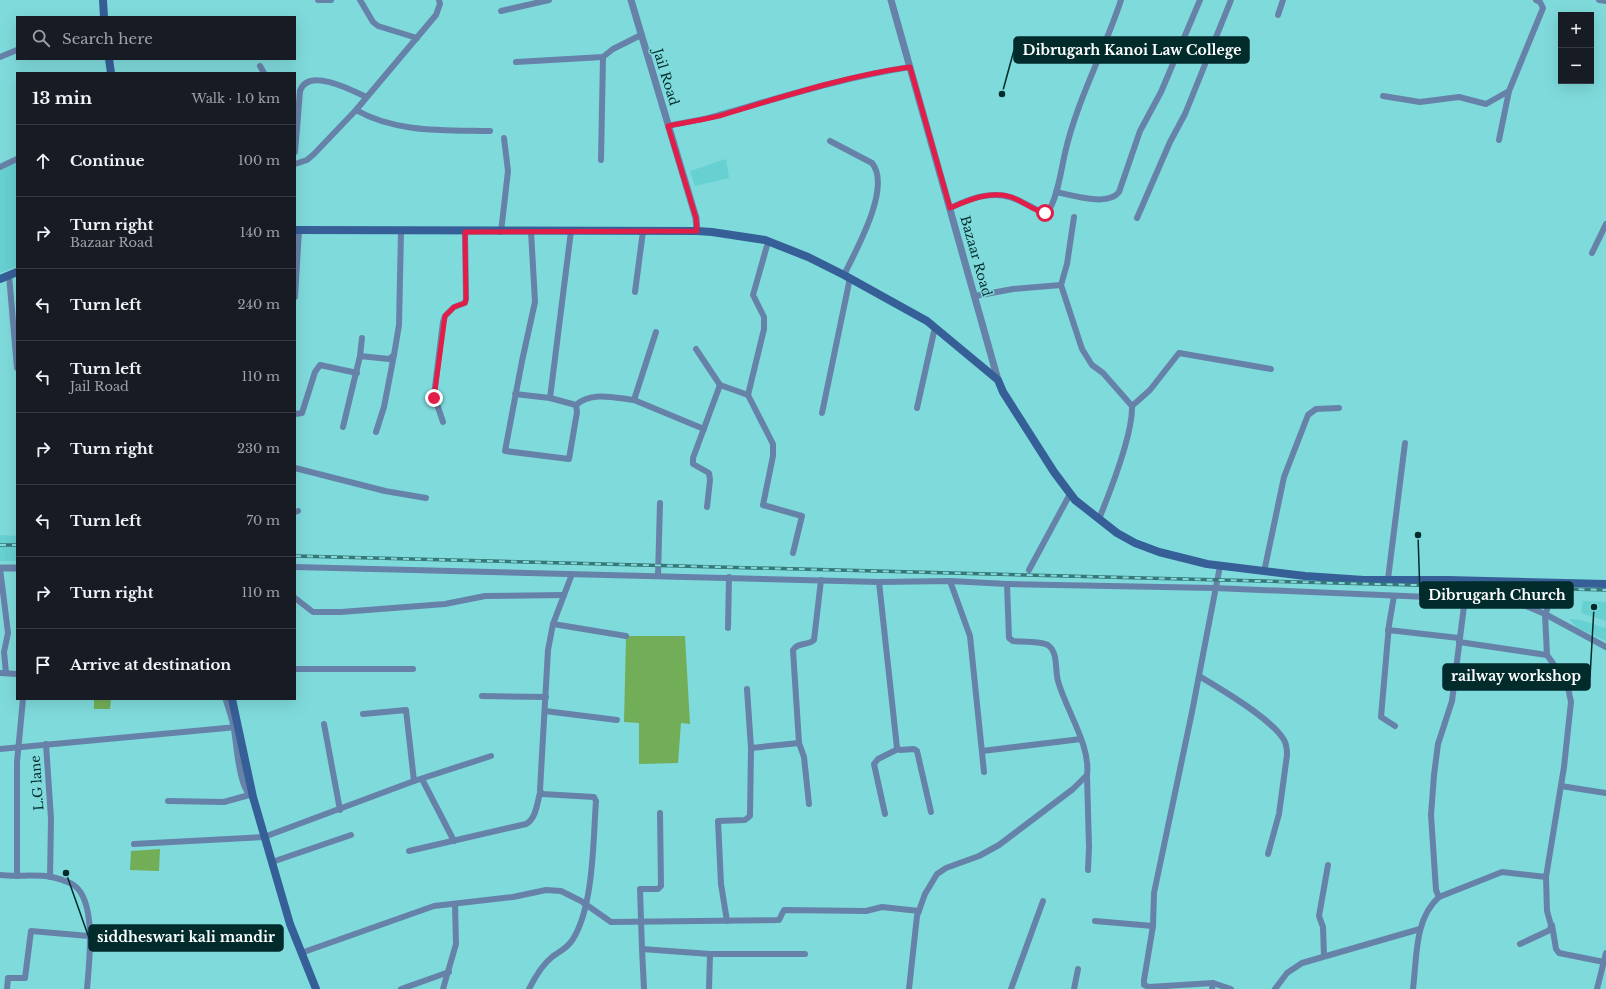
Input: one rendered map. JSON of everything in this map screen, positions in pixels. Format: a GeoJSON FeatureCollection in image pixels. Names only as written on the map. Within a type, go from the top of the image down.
{"type":"FeatureCollection","features":[{"type":"Feature","properties":{"kind":"main road"},"geometry":{"type":"LineString","coordinates":[[103,0],[103,16]]}},
{"type":"Feature","properties":{"kind":"main road"},"geometry":{"type":"LineString","coordinates":[[109,60],[111,72]]}},
{"type":"Feature","properties":{"kind":"main road"},"geometry":{"type":"LineString","coordinates":[[297,230],[401,232],[697,231],[712,232],[768,242],[808,257],[927,321],[998,380],[1002,392],[1054,472],[1075,500],[1117,533],[1135,543],[1184,559],[1264,572],[1364,580],[1388,579],[1606,584]]}},
{"type":"Feature","properties":{"kind":"main road"},"geometry":{"type":"LineString","coordinates":[[0,279],[13,274]]}},
{"type":"Feature","properties":{"kind":"main road"},"geometry":{"type":"LineString","coordinates":[[232,700],[236,726],[251,796],[290,924],[316,989]]}},
{"type":"Feature","properties":{"kind":"street"},"geometry":{"type":"LineString","coordinates":[[318,0],[331,0]]}},
{"type":"Feature","properties":{"kind":"street"},"geometry":{"type":"LineString","coordinates":[[360,0],[373,22],[378,26],[417,38]]}},
{"type":"Feature","properties":{"kind":"street"},"geometry":{"type":"LineString","coordinates":[[296,164],[307,160],[314,154],[356,110],[406,52],[439,10],[439,0]]}},
{"type":"Feature","properties":{"kind":"street"},"geometry":{"type":"LineString","coordinates":[[501,11],[549,0]]}},
{"type":"Feature","properties":{"kind":"street","name":"Jail Road"},"geometry":{"type":"LineString","coordinates":[[631,0],[696,218],[697,231]]}},
{"type":"Feature","properties":{"kind":"street","name":"Bazaar Road"},"geometry":{"type":"LineString","coordinates":[[891,0],[998,380]]}},
{"type":"Feature","properties":{"kind":"street"},"geometry":{"type":"LineString","coordinates":[[950,208],[983,195],[992,195],[1010,197],[1045,213],[1050,209],[1056,192],[1071,128],[1120,0]]}},
{"type":"Feature","properties":{"kind":"street"},"geometry":{"type":"LineString","coordinates":[[1056,192],[1096,200],[1114,197],[1120,192],[1140,131],[1161,92],[1200,0]]}},
{"type":"Feature","properties":{"kind":"street"},"geometry":{"type":"LineString","coordinates":[[1137,218],[1170,142],[1185,114],[1232,0]]}},
{"type":"Feature","properties":{"kind":"street"},"geometry":{"type":"LineString","coordinates":[[1278,14],[1283,0]]}},
{"type":"Feature","properties":{"kind":"street"},"geometry":{"type":"LineString","coordinates":[[1536,0],[1540,2],[1543,8]]}},
{"type":"Feature","properties":{"kind":"street"},"geometry":{"type":"LineString","coordinates":[[1499,140],[1509,91],[1546,0]]}},
{"type":"Feature","properties":{"kind":"street"},"geometry":{"type":"LineString","coordinates":[[1599,0],[1606,1]]}},
{"type":"Feature","properties":{"kind":"street"},"geometry":{"type":"LineString","coordinates":[[516,62],[603,58],[613,49],[641,35]]}},
{"type":"Feature","properties":{"kind":"street"},"geometry":{"type":"LineString","coordinates":[[0,57],[16,50]]}},
{"type":"Feature","properties":{"kind":"street"},"geometry":{"type":"LineString","coordinates":[[601,160],[603,58]]}},
{"type":"Feature","properties":{"kind":"street"},"geometry":{"type":"LineString","coordinates":[[260,66],[263,72]]}},
{"type":"Feature","properties":{"kind":"street"},"geometry":{"type":"LineString","coordinates":[[668,126],[718,116],[755,104],[833,83],[910,67]]}},
{"type":"Feature","properties":{"kind":"street"},"geometry":{"type":"LineString","coordinates":[[296,140],[300,91],[304,85],[312,80],[342,86],[366,97]]}},
{"type":"Feature","properties":{"kind":"street"},"geometry":{"type":"LineString","coordinates":[[1383,96],[1420,102],[1460,97],[1486,104],[1509,91]]}},
{"type":"Feature","properties":{"kind":"street"},"geometry":{"type":"LineString","coordinates":[[356,110],[370,118],[419,128],[490,131]]}},
{"type":"Feature","properties":{"kind":"street"},"geometry":{"type":"LineString","coordinates":[[501,232],[508,171],[504,138]]}},
{"type":"Feature","properties":{"kind":"street"},"geometry":{"type":"LineString","coordinates":[[822,414],[847,277],[869,221],[879,190],[877,168],[872,163],[830,141]]}},
{"type":"Feature","properties":{"kind":"street"},"geometry":{"type":"LineString","coordinates":[[0,166],[16,159]]}},
{"type":"Feature","properties":{"kind":"street"},"geometry":{"type":"LineString","coordinates":[[1074,217],[1067,264],[1061,284],[1082,349],[1092,365],[1103,373],[1132,406],[1128,433],[1099,519]]}},
{"type":"Feature","properties":{"kind":"street"},"geometry":{"type":"LineString","coordinates":[[1592,253],[1606,224]]}},
{"type":"Feature","properties":{"kind":"street"},"geometry":{"type":"LineString","coordinates":[[296,264],[297,230]]}},
{"type":"Feature","properties":{"kind":"street"},"geometry":{"type":"LineString","coordinates":[[531,231],[535,302],[515,394],[505,450],[506,453],[568,460],[577,412],[576,405]]}},
{"type":"Feature","properties":{"kind":"street"},"geometry":{"type":"LineString","coordinates":[[550,398],[571,231]]}},
{"type":"Feature","properties":{"kind":"street"},"geometry":{"type":"LineString","coordinates":[[635,292],[643,231]]}},
{"type":"Feature","properties":{"kind":"street"},"geometry":{"type":"LineString","coordinates":[[376,432],[384,406],[399,325],[401,232]]}},
{"type":"Feature","properties":{"kind":"street"},"geometry":{"type":"LineString","coordinates":[[443,422],[434,395],[445,316],[454,307],[465,303],[466,299],[465,232]]}},
{"type":"Feature","properties":{"kind":"street"},"geometry":{"type":"LineString","coordinates":[[768,242],[753,295],[764,317],[764,329],[748,395],[772,444],[773,456],[763,505],[802,516],[793,554]]}},
{"type":"Feature","properties":{"kind":"street"},"geometry":{"type":"LineString","coordinates":[[13,274],[16,344]]}},
{"type":"Feature","properties":{"kind":"street"},"geometry":{"type":"LineString","coordinates":[[975,296],[1013,289],[1061,284]]}},
{"type":"Feature","properties":{"kind":"street"},"geometry":{"type":"LineString","coordinates":[[917,408],[934,327]]}},
{"type":"Feature","properties":{"kind":"street"},"geometry":{"type":"LineString","coordinates":[[634,400],[656,332]]}},
{"type":"Feature","properties":{"kind":"street"},"geometry":{"type":"LineString","coordinates":[[343,428],[357,373],[362,338]]}},
{"type":"Feature","properties":{"kind":"street"},"geometry":{"type":"LineString","coordinates":[[696,349],[720,385],[748,395]]}},
{"type":"Feature","properties":{"kind":"street"},"geometry":{"type":"LineString","coordinates":[[1132,406],[1150,390],[1179,354],[1271,369]]}},
{"type":"Feature","properties":{"kind":"street"},"geometry":{"type":"LineString","coordinates":[[360,356],[389,359],[394,355]]}},
{"type":"Feature","properties":{"kind":"street"},"geometry":{"type":"LineString","coordinates":[[296,414],[302,413],[314,372],[320,365],[357,373]]}},
{"type":"Feature","properties":{"kind":"street"},"geometry":{"type":"LineString","coordinates":[[707,506],[710,480],[709,473],[695,465],[692,461],[720,385]]}},
{"type":"Feature","properties":{"kind":"street"},"geometry":{"type":"LineString","coordinates":[[515,394],[550,398],[576,405]]}},
{"type":"Feature","properties":{"kind":"street"},"geometry":{"type":"LineString","coordinates":[[576,405],[585,398],[592,397],[634,400],[704,429]]}},
{"type":"Feature","properties":{"kind":"street"},"geometry":{"type":"LineString","coordinates":[[1264,572],[1284,478],[1308,415],[1316,409],[1339,408]]}},
{"type":"Feature","properties":{"kind":"street"},"geometry":{"type":"LineString","coordinates":[[1388,579],[1405,442]]}},
{"type":"Feature","properties":{"kind":"street"},"geometry":{"type":"LineString","coordinates":[[296,468],[385,491],[426,498]]}},
{"type":"Feature","properties":{"kind":"street"},"geometry":{"type":"LineString","coordinates":[[1029,570],[1070,494]]}},
{"type":"Feature","properties":{"kind":"street"},"geometry":{"type":"LineString","coordinates":[[658,576],[660,503]]}},
{"type":"Feature","properties":{"kind":"street"},"geometry":{"type":"LineString","coordinates":[[1220,566],[1199,676],[1155,887],[1153,926],[1144,980],[1146,986],[1213,986],[1231,989]]}},
{"type":"Feature","properties":{"kind":"street"},"geometry":{"type":"LineString","coordinates":[[296,567],[879,582],[950,581],[1007,584],[1215,588],[1498,600],[1526,606],[1545,614],[1606,647]]}},
{"type":"Feature","properties":{"kind":"street"},"geometry":{"type":"LineString","coordinates":[[16,568],[0,568],[8,633],[4,652],[3,673],[16,674]]}},
{"type":"Feature","properties":{"kind":"street"},"geometry":{"type":"LineString","coordinates":[[409,851],[531,821],[540,792],[548,650],[553,624],[572,574]]}},
{"type":"Feature","properties":{"kind":"street"},"geometry":{"type":"LineString","coordinates":[[728,628],[730,577]]}},
{"type":"Feature","properties":{"kind":"street"},"geometry":{"type":"LineString","coordinates":[[809,804],[804,756],[799,743],[793,650],[796,646],[812,643],[814,640],[820,580]]}},
{"type":"Feature","properties":{"kind":"street"},"geometry":{"type":"LineString","coordinates":[[950,581],[970,636],[984,772]]}},
{"type":"Feature","properties":{"kind":"street"},"geometry":{"type":"LineString","coordinates":[[879,582],[898,750]]}},
{"type":"Feature","properties":{"kind":"street"},"geometry":{"type":"LineString","coordinates":[[1550,582],[1545,614],[1547,655],[1567,683],[1570,690],[1571,702],[1561,786],[1546,877],[1547,911],[1552,925],[1556,948],[1559,952],[1604,962]]}},
{"type":"Feature","properties":{"kind":"street"},"geometry":{"type":"LineString","coordinates":[[1007,584],[1009,638],[1013,641],[1047,644],[1052,649],[1058,681],[1081,739],[1087,763],[1089,847],[1088,870]]}},
{"type":"Feature","properties":{"kind":"street"},"geometry":{"type":"LineString","coordinates":[[296,599],[313,612],[335,612],[445,604],[484,596],[564,595]]}},
{"type":"Feature","properties":{"kind":"street"},"geometry":{"type":"LineString","coordinates":[[1394,596],[1388,630],[1381,717],[1395,726]]}},
{"type":"Feature","properties":{"kind":"street"},"geometry":{"type":"LineString","coordinates":[[1439,897],[1436,890],[1432,844],[1433,790],[1438,744],[1452,701],[1465,598]]}},
{"type":"Feature","properties":{"kind":"street"},"geometry":{"type":"LineString","coordinates":[[553,624],[626,636]]}},
{"type":"Feature","properties":{"kind":"street"},"geometry":{"type":"LineString","coordinates":[[1388,630],[1547,655]]}},
{"type":"Feature","properties":{"kind":"street"},"geometry":{"type":"LineString","coordinates":[[296,669],[413,669]]}},
{"type":"Feature","properties":{"kind":"street"},"geometry":{"type":"LineString","coordinates":[[1199,676],[1253,712],[1283,738],[1287,746],[1278,814],[1268,854]]}},
{"type":"Feature","properties":{"kind":"street"},"geometry":{"type":"LineString","coordinates":[[727,921],[720,876],[718,821],[745,820],[750,816],[751,748],[747,689]]}},
{"type":"Feature","properties":{"kind":"street"},"geometry":{"type":"LineString","coordinates":[[482,696],[546,697]]}},
{"type":"Feature","properties":{"kind":"street"},"geometry":{"type":"LineString","coordinates":[[18,876],[19,746],[23,700]]}},
{"type":"Feature","properties":{"kind":"street"},"geometry":{"type":"LineString","coordinates":[[0,749],[236,726],[226,700]]}},
{"type":"Feature","properties":{"kind":"street"},"geometry":{"type":"LineString","coordinates":[[363,714],[406,710],[414,781]]}},
{"type":"Feature","properties":{"kind":"street"},"geometry":{"type":"LineString","coordinates":[[545,711],[617,720]]}},
{"type":"Feature","properties":{"kind":"street"},"geometry":{"type":"LineString","coordinates":[[324,724],[340,810]]}},
{"type":"Feature","properties":{"kind":"street"},"geometry":{"type":"LineString","coordinates":[[982,752],[1081,739]]}},
{"type":"Feature","properties":{"kind":"street"},"geometry":{"type":"LineString","coordinates":[[751,748],[799,743]]}},
{"type":"Feature","properties":{"kind":"street","name":"L.G lane"},"geometry":{"type":"LineString","coordinates":[[46,744],[50,820],[50,877]]}},
{"type":"Feature","properties":{"kind":"street"},"geometry":{"type":"LineString","coordinates":[[885,814],[874,764],[878,759],[898,750],[914,749],[917,751],[931,812]]}},
{"type":"Feature","properties":{"kind":"street"},"geometry":{"type":"LineString","coordinates":[[134,844],[264,837],[340,810],[414,781],[491,756]]}},
{"type":"Feature","properties":{"kind":"street"},"geometry":{"type":"LineString","coordinates":[[909,989],[919,911],[928,888],[937,874],[946,868],[979,856],[999,845],[1073,789],[1087,775]]}},
{"type":"Feature","properties":{"kind":"street"},"geometry":{"type":"LineString","coordinates":[[422,779],[454,841]]}},
{"type":"Feature","properties":{"kind":"street"},"geometry":{"type":"LineString","coordinates":[[1561,786],[1606,793]]}},
{"type":"Feature","properties":{"kind":"street"},"geometry":{"type":"LineString","coordinates":[[529,989],[545,964],[563,950],[574,938],[586,903],[596,799],[592,796],[540,792]]}},
{"type":"Feature","properties":{"kind":"street"},"geometry":{"type":"LineString","coordinates":[[168,801],[224,802],[251,796]]}},
{"type":"Feature","properties":{"kind":"street"},"geometry":{"type":"LineString","coordinates":[[644,989],[642,949],[643,922],[640,889],[658,888],[660,886],[660,813]]}},
{"type":"Feature","properties":{"kind":"street"},"geometry":{"type":"LineString","coordinates":[[272,862],[351,835]]}},
{"type":"Feature","properties":{"kind":"street"},"geometry":{"type":"LineString","coordinates":[[1324,956],[1323,927],[1318,916],[1328,865]]}},
{"type":"Feature","properties":{"kind":"street"},"geometry":{"type":"LineString","coordinates":[[1413,989],[1420,929],[1431,904],[1439,897],[1502,872],[1546,877]]}},
{"type":"Feature","properties":{"kind":"street"},"geometry":{"type":"LineString","coordinates":[[0,875],[50,877],[66,881],[75,886],[82,896],[89,919],[88,989]]}},
{"type":"Feature","properties":{"kind":"street"},"geometry":{"type":"LineString","coordinates":[[301,953],[418,910],[434,906],[513,897],[546,890],[561,891],[586,903],[611,922],[779,920],[784,910],[866,911],[882,907],[919,911]]}},
{"type":"Feature","properties":{"kind":"street"},"geometry":{"type":"LineString","coordinates":[[1011,989],[1043,901]]}},
{"type":"Feature","properties":{"kind":"street"},"geometry":{"type":"LineString","coordinates":[[443,989],[456,944],[455,904]]}},
{"type":"Feature","properties":{"kind":"street"},"geometry":{"type":"LineString","coordinates":[[1095,921],[1153,926]]}},
{"type":"Feature","properties":{"kind":"street"},"geometry":{"type":"LineString","coordinates":[[1520,944],[1546,933],[1550,930],[1552,925]]}},
{"type":"Feature","properties":{"kind":"street"},"geometry":{"type":"LineString","coordinates":[[1275,989],[1293,967],[1324,956],[1368,945],[1420,929]]}},
{"type":"Feature","properties":{"kind":"street"},"geometry":{"type":"LineString","coordinates":[[7,989],[8,978],[25,978],[31,931],[89,936]]}},
{"type":"Feature","properties":{"kind":"street"},"geometry":{"type":"LineString","coordinates":[[642,949],[710,954],[805,954]]}},
{"type":"Feature","properties":{"kind":"street"},"geometry":{"type":"LineString","coordinates":[[1597,989],[1606,953]]}},
{"type":"Feature","properties":{"kind":"street"},"geometry":{"type":"LineString","coordinates":[[709,989],[710,954]]}},
{"type":"Feature","properties":{"kind":"street"},"geometry":{"type":"LineString","coordinates":[[1074,989],[1078,969]]}},
{"type":"Feature","properties":{"kind":"street"},"geometry":{"type":"LineString","coordinates":[[401,989],[449,972]]}},
{"type":"Feature","properties":{"kind":"shaded area"},"geometry":{"type":"Polygon","coordinates":[[[726,159],[729,178],[695,186],[690,171],[726,159]]]}},
{"type":"Feature","properties":{"kind":"shaded area"},"geometry":{"type":"Polygon","coordinates":[[[16,163],[16,266],[0,273],[0,170],[16,163]]]}},
{"type":"Feature","properties":{"kind":"shaded area"},"geometry":{"type":"Polygon","coordinates":[[[0,535],[16,536],[16,561],[0,561],[0,535]]]}},
{"type":"Feature","properties":{"kind":"shaded area"},"geometry":{"type":"Polygon","coordinates":[[[1583,601],[1606,602],[1606,621],[1581,613],[1583,601]]]}},
{"type":"Feature","properties":{"kind":"shaded area"},"geometry":{"type":"Polygon","coordinates":[[[1569,619],[1581,620],[1605,628],[1606,625],[1606,641],[1578,628],[1569,619]]]}},
{"type":"Feature","properties":{"kind":"green space"},"geometry":{"type":"Polygon","coordinates":[[[626,636],[685,636],[690,724],[681,723],[678,763],[639,764],[639,723],[624,722],[626,636]]]}},
{"type":"Feature","properties":{"kind":"green space"},"geometry":{"type":"Polygon","coordinates":[[[94,700],[111,700],[110,709],[94,709],[94,700]]]}},
{"type":"Feature","properties":{"kind":"green space"},"geometry":{"type":"Polygon","coordinates":[[[160,849],[159,871],[130,870],[131,851],[160,849]]]}},
{"type":"Feature","properties":{"kind":"railway"},"geometry":{"type":"LineString","coordinates":[[0,545],[16,545]]}},
{"type":"Feature","properties":{"kind":"railway"},"geometry":{"type":"LineString","coordinates":[[296,556],[1606,590]]}},
{"type":"Feature","properties":{"kind":"place","name":"Dibrugarh Kanoi Law College"},"geometry":{"type":"Point","coordinates":[1002,94]}},
{"type":"Feature","properties":{"kind":"place","name":"Dibrugarh Church"},"geometry":{"type":"Point","coordinates":[1418,535]}},
{"type":"Feature","properties":{"kind":"place","name":"railway workshop"},"geometry":{"type":"Point","coordinates":[1594,607]}},
{"type":"Feature","properties":{"kind":"place","name":"siddheswari kali mandir"},"geometry":{"type":"Point","coordinates":[66,873]}},
{"type":"Feature","properties":{"kind":"route"},"geometry":{"type":"LineString","coordinates":[[434,398],[443,322],[448,312],[454,307],[465,303],[466,299],[465,232],[697,231],[696,218],[668,126],[718,116],[755,104],[833,83],[883,71],[910,67],[950,208],[983,195],[992,195],[1010,197],[1045,213]]}}]}
